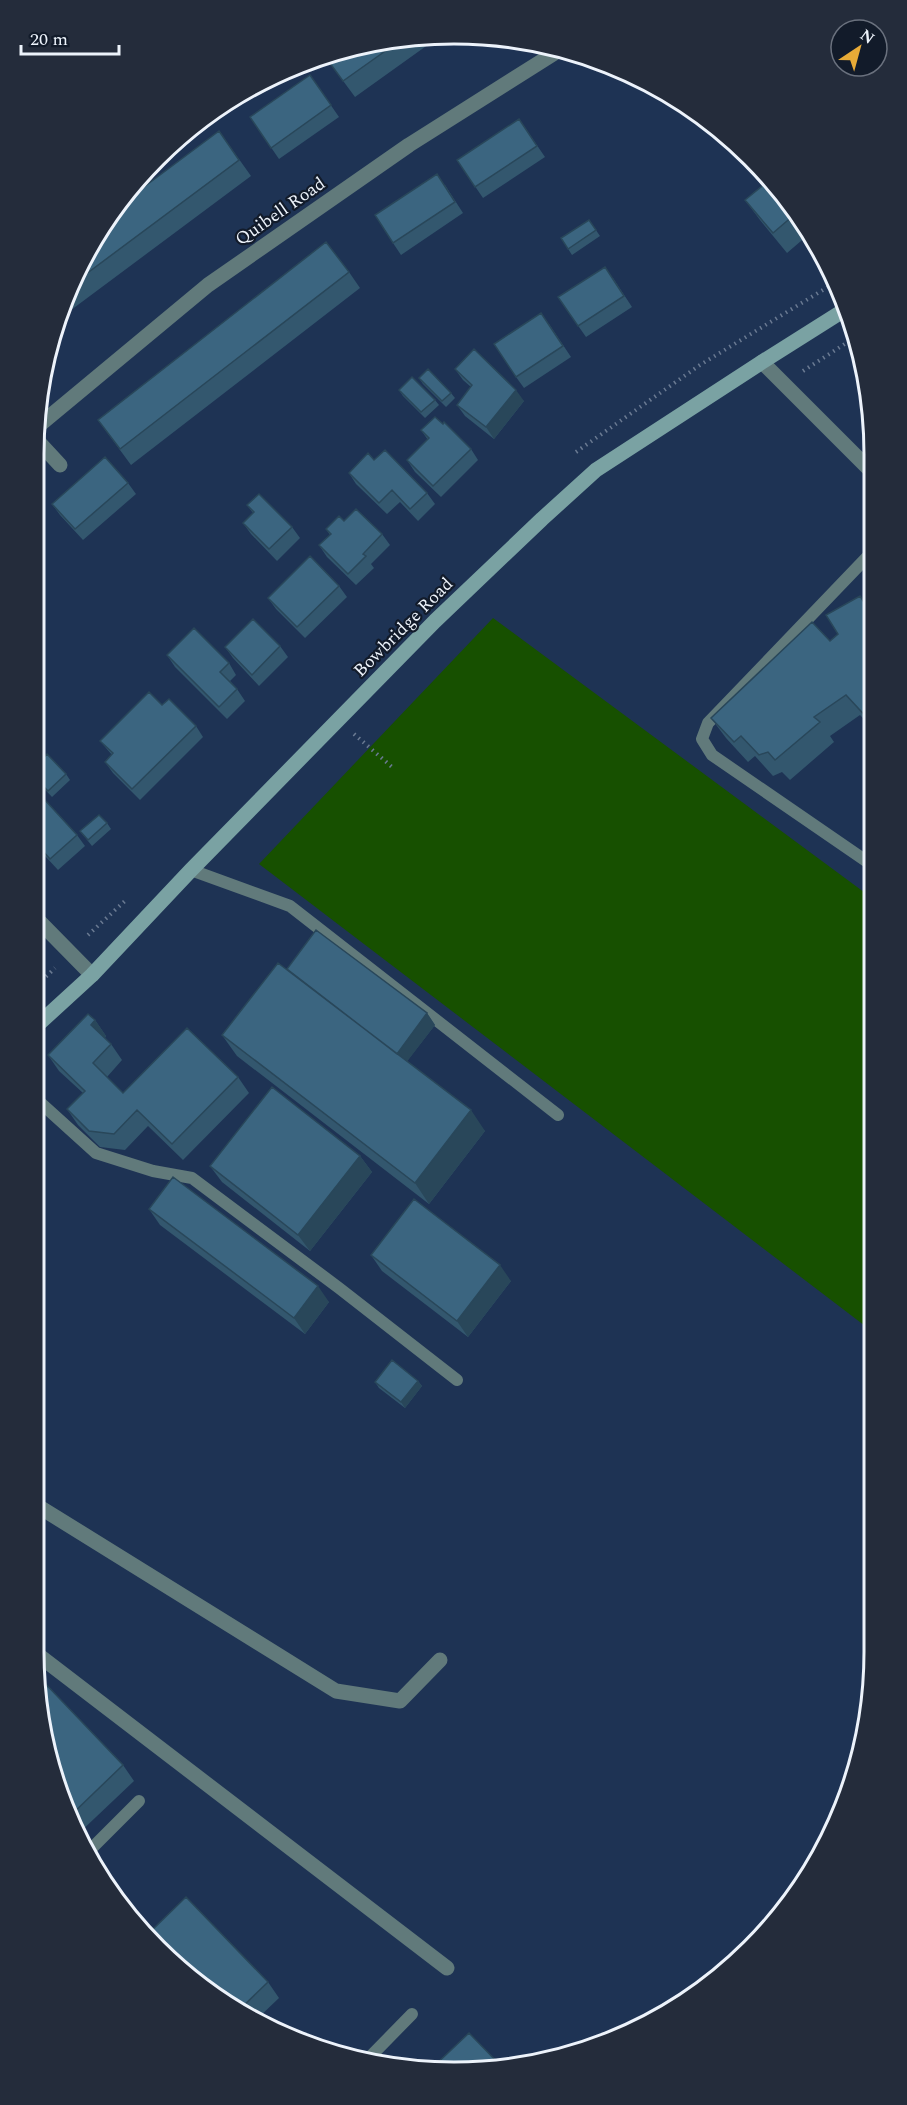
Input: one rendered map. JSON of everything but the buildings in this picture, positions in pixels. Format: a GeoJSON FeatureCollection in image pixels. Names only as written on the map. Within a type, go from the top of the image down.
{"type":"FeatureCollection","features":[{"type":"Feature","properties":{"kind":"street","name":"Quibell Road"},"geometry":{"type":"LineString","coordinates":[[45,421],[208,285],[409,145],[551,55]]}},
{"type":"Feature","properties":{"kind":"street","name":"Bowbridge Road"},"geometry":{"type":"LineString","coordinates":[[44,1019],[92,975],[190,870],[435,621],[596,470],[839,314]]}},
{"type":"Feature","properties":{"kind":"street"},"geometry":{"type":"LineString","coordinates":[[762,362],[864,464]]}},
{"type":"Feature","properties":{"kind":"street"},"geometry":{"type":"LineString","coordinates":[[44,448],[60,465]]}},
{"type":"Feature","properties":{"kind":"street"},"geometry":{"type":"LineString","coordinates":[[44,927],[92,975]]}},
{"type":"Feature","properties":{"kind":"street"},"geometry":{"type":"LineString","coordinates":[[44,1510],[336,1691],[400,1701],[440,1660]]}},
{"type":"Feature","properties":{"kind":"street"},"geometry":{"type":"LineString","coordinates":[[44,1659],[447,1968]]}},
{"type":"Feature","properties":{"kind":"lane"},"geometry":{"type":"LineString","coordinates":[[864,561],[708,723],[702,739],[712,755],[864,860]]}},
{"type":"Feature","properties":{"kind":"lane"},"geometry":{"type":"LineString","coordinates":[[190,870],[290,906],[558,1115]]}},
{"type":"Feature","properties":{"kind":"lane"},"geometry":{"type":"LineString","coordinates":[[44,1106],[96,1153],[153,1171],[192,1178],[457,1380]]}},
{"type":"Feature","properties":{"kind":"lane"},"geometry":{"type":"LineString","coordinates":[[93,1847],[139,1801]]}},
{"type":"Feature","properties":{"kind":"lane"},"geometry":{"type":"LineString","coordinates":[[372,2054],[412,2014]]}},
{"type":"Feature","properties":{"kind":"path"},"geometry":{"type":"LineString","coordinates":[[785,383],[848,342]]}},
{"type":"Feature","properties":{"kind":"path"},"geometry":{"type":"LineString","coordinates":[[338,720],[392,767]]}},
{"type":"Feature","properties":{"kind":"green space"},"geometry":{"type":"Polygon","coordinates":[[[493,618],[864,892],[864,1325],[259,864],[493,618]]]}}]}
